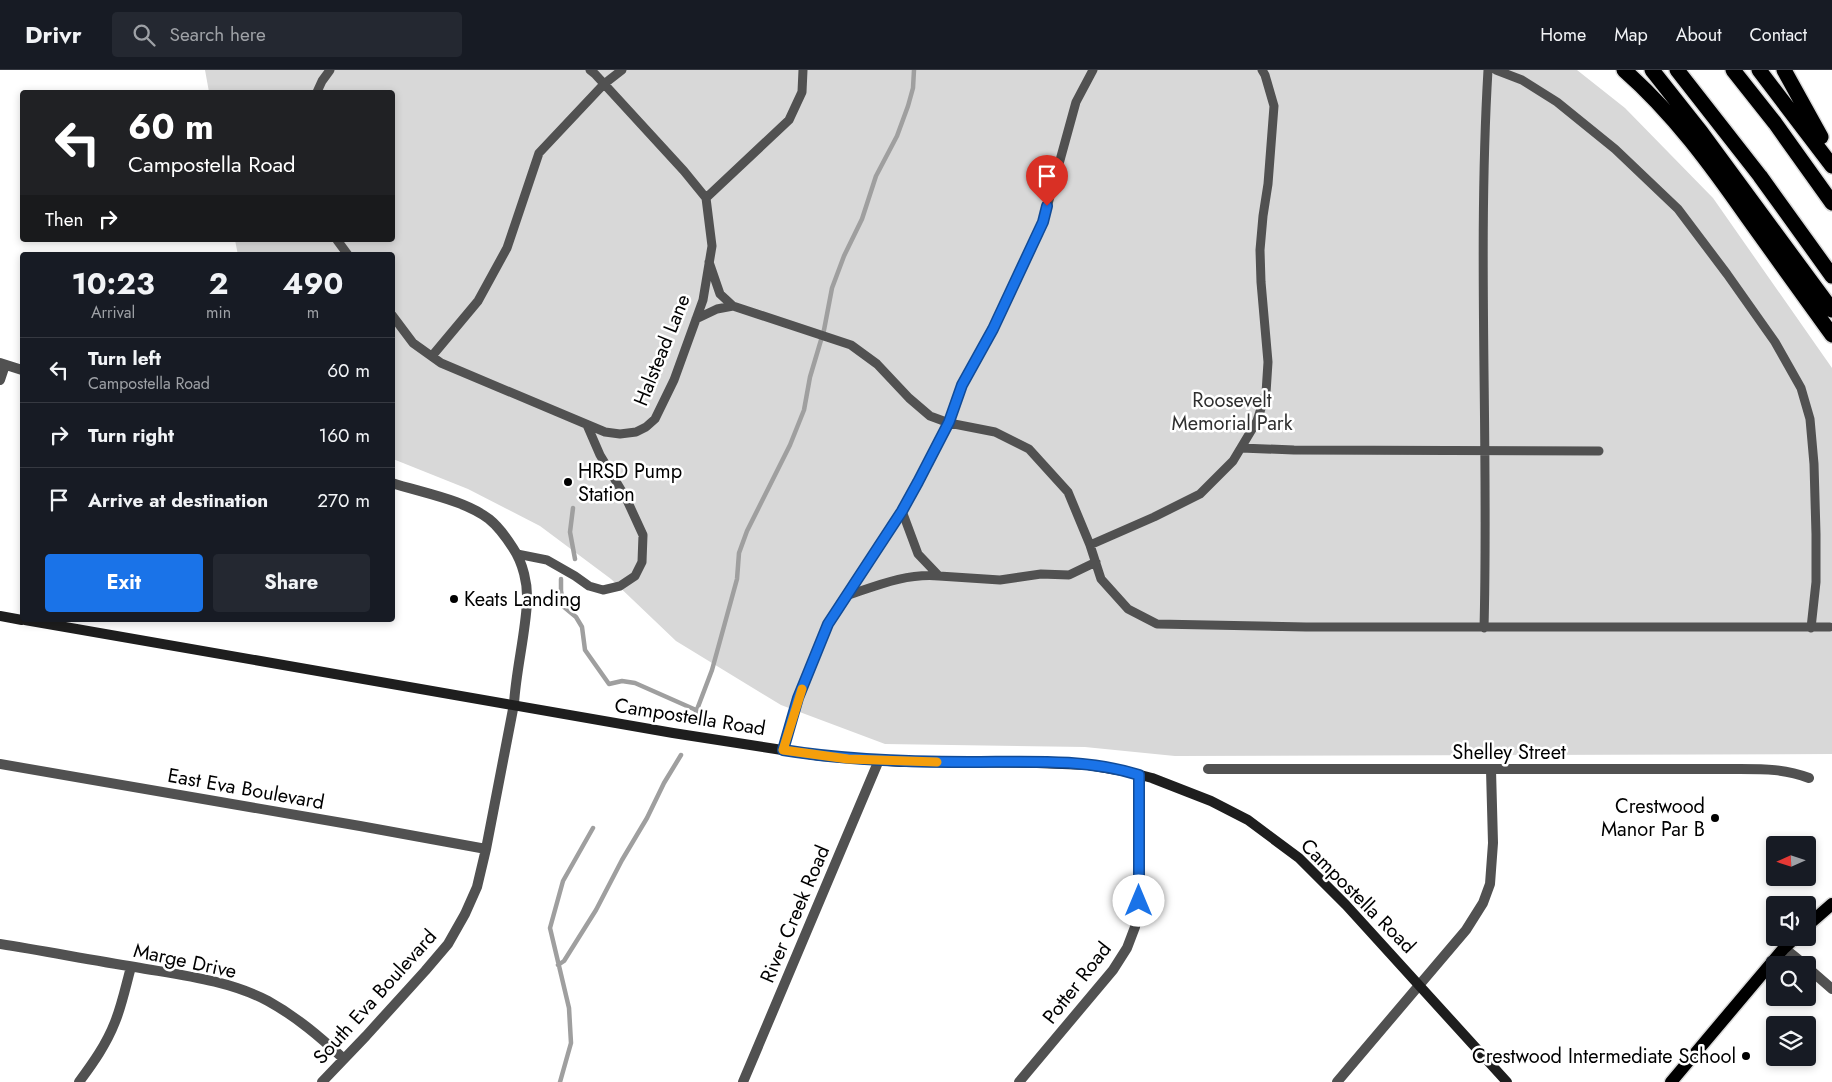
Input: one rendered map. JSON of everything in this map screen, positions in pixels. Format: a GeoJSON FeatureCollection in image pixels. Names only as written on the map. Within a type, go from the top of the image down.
{"type":"FeatureCollection","features":[{"type":"Feature","properties":{"kind":"highway"},"geometry":{"type":"LineString","coordinates":[[1624,70],[1653,96],[1676,121],[1832,335]]}},
{"type":"Feature","properties":{"kind":"highway"},"geometry":{"type":"LineString","coordinates":[[1652,70],[1707,140],[1832,310]]}},
{"type":"Feature","properties":{"kind":"highway"},"geometry":{"type":"LineString","coordinates":[[1677,70],[1760,176],[1832,276]]}},
{"type":"Feature","properties":{"kind":"highway"},"geometry":{"type":"LineString","coordinates":[[1732,70],[1775,123],[1832,204]]}},
{"type":"Feature","properties":{"kind":"highway"},"geometry":{"type":"LineString","coordinates":[[1759,70],[1832,166]]}},
{"type":"Feature","properties":{"kind":"highway"},"geometry":{"type":"LineString","coordinates":[[1771,70],[1816,144]]}},
{"type":"Feature","properties":{"kind":"highway"},"geometry":{"type":"LineString","coordinates":[[1784,70],[1832,158]]}},
{"type":"Feature","properties":{"kind":"main road","name":"Campostella Road"},"geometry":{"type":"LineString","coordinates":[[0,616],[20,619]]}},
{"type":"Feature","properties":{"kind":"main road","name":"Campostella Road"},"geometry":{"type":"LineString","coordinates":[[36,622],[673,733],[821,756],[879,760],[1088,765],[1139,775],[1179,787],[1211,800],[1248,820],[1270,835],[1317,874],[1420,984],[1507,1082]]}},
{"type":"Feature","properties":{"kind":"main road"},"geometry":{"type":"LineString","coordinates":[[1816,918],[1832,904]]}},
{"type":"Feature","properties":{"kind":"main road"},"geometry":{"type":"LineString","coordinates":[[1671,1082],[1784,948]]}},
{"type":"Feature","properties":{"kind":"street"},"geometry":{"type":"LineString","coordinates":[[0,380],[2,364],[20,369]]}},
{"type":"Feature","properties":{"kind":"street","name":"South Eva Boulevard"},"geometry":{"type":"LineString","coordinates":[[322,1082],[448,944],[465,914],[477,887],[514,704],[527,601],[525,577],[517,554],[503,533],[489,519],[460,504],[395,484]]}},
{"type":"Feature","properties":{"kind":"street","name":"River Creek Road"},"geometry":{"type":"LineString","coordinates":[[743,1082],[879,760]]}},
{"type":"Feature","properties":{"kind":"street","name":"East Eva Boulevard"},"geometry":{"type":"LineString","coordinates":[[0,764],[486,849]]}},
{"type":"Feature","properties":{"kind":"street","name":"Shelley Street"},"geometry":{"type":"LineString","coordinates":[[1208,769],[1772,769],[1793,772],[1809,778]]}},
{"type":"Feature","properties":{"kind":"street"},"geometry":{"type":"LineString","coordinates":[[1337,1082],[1466,930],[1484,903],[1490,884],[1493,842],[1491,770]]}},
{"type":"Feature","properties":{"kind":"street","name":"Potter Road"},"geometry":{"type":"LineString","coordinates":[[1019,1082],[1113,970],[1127,948],[1135,927],[1139,901],[1139,775]]}},
{"type":"Feature","properties":{"kind":"street","name":"Marge Drive"},"geometry":{"type":"LineString","coordinates":[[0,944],[196,978],[230,986],[250,993],[296,1018],[344,1059]]}},
{"type":"Feature","properties":{"kind":"street"},"geometry":{"type":"LineString","coordinates":[[1784,948],[1793,956]]}},
{"type":"Feature","properties":{"kind":"street"},"geometry":{"type":"LineString","coordinates":[[79,1082],[96,1060],[107,1040],[115,1022],[131,967]]}},
{"type":"Feature","properties":{"kind":"street"},"geometry":{"type":"LineString","coordinates":[[1816,975],[1832,988]]}},
{"type":"Feature","properties":{"kind":"lane"},"geometry":{"type":"LineString","coordinates":[[318,90],[330,70]]}},
{"type":"Feature","properties":{"kind":"lane"},"geometry":{"type":"LineString","coordinates":[[590,70],[684,171],[706,198],[789,120],[802,92],[803,70]]}},
{"type":"Feature","properties":{"kind":"lane"},"geometry":{"type":"LineString","coordinates":[[432,356],[478,301],[507,248],[538,153],[604,84],[622,70]]}},
{"type":"Feature","properties":{"kind":"lane"},"geometry":{"type":"LineString","coordinates":[[783,750],[798,698],[828,624],[902,511],[949,422],[962,385],[993,329],[1043,222],[1076,102],[1093,70]]}},
{"type":"Feature","properties":{"kind":"lane"},"geometry":{"type":"LineString","coordinates":[[1090,545],[1154,518],[1200,494],[1233,461],[1257,421],[1266,393],[1268,362],[1260,250],[1268,184],[1274,106],[1262,70]]}},
{"type":"Feature","properties":{"kind":"lane"},"geometry":{"type":"LineString","coordinates":[[1484,628],[1487,536],[1484,384],[1484,141],[1488,70]]}},
{"type":"Feature","properties":{"kind":"lane"},"geometry":{"type":"LineString","coordinates":[[1496,70],[1522,80],[1557,102],[1615,150],[1678,209],[1775,342],[1801,388],[1810,419],[1814,464],[1816,582],[1811,628]]}},
{"type":"Feature","properties":{"kind":"lane","name":"Halstead Lane"},"geometry":{"type":"LineString","coordinates":[[395,319],[413,344],[442,363],[605,432],[620,434],[636,432],[646,427],[655,419],[674,380],[703,300],[712,246],[706,198]]}},
{"type":"Feature","properties":{"kind":"lane"},"geometry":{"type":"LineString","coordinates":[[709,262],[720,294],[733,306],[851,345],[877,364],[909,398],[930,416],[996,432],[1029,449],[1068,492],[1090,545],[1101,579],[1128,609],[1157,624],[1316,628],[1830,627]]}},
{"type":"Feature","properties":{"kind":"lane"},"geometry":{"type":"LineString","coordinates":[[696,319],[717,308],[733,306]]}},
{"type":"Feature","properties":{"kind":"lane"},"geometry":{"type":"LineString","coordinates":[[517,554],[547,560],[589,586],[603,590],[620,586],[635,576],[642,562],[643,535],[626,498],[600,455],[587,425]]}},
{"type":"Feature","properties":{"kind":"lane"},"geometry":{"type":"LineString","coordinates":[[1241,448],[1599,451]]}},
{"type":"Feature","properties":{"kind":"lane"},"geometry":{"type":"LineString","coordinates":[[902,511],[918,554],[939,576]]}},
{"type":"Feature","properties":{"kind":"lane"},"geometry":{"type":"LineString","coordinates":[[846,596],[922,574],[1000,580],[1041,574],[1069,575],[1096,562]]}},
{"type":"Feature","properties":{"kind":"green space","name":"Roosevelt Memorial Park"},"geometry":{"type":"Polygon","coordinates":[[[205,70],[1577,70],[1625,108],[1713,198],[1832,368],[1832,754],[1175,756],[1085,747],[885,744],[781,705],[676,641],[611,579],[540,526],[468,489],[395,460],[395,252],[237,252],[235,242],[395,242],[395,90],[209,90],[205,70]]]}},
{"type":"Feature","properties":{"kind":"waterway"},"geometry":{"type":"LineString","coordinates":[[693,720],[712,670],[737,579],[739,553],[747,531],[790,445],[804,410],[810,377],[824,330],[832,288],[844,256],[862,219],[876,176],[897,136],[913,88],[914,70]]}},
{"type":"Feature","properties":{"kind":"waterway"},"geometry":{"type":"LineString","coordinates":[[573,508],[570,532],[575,559]]}},
{"type":"Feature","properties":{"kind":"waterway"},"geometry":{"type":"LineString","coordinates":[[561,579],[564,607],[576,617],[582,627],[585,650],[609,684],[622,681],[635,683],[696,710]]}},
{"type":"Feature","properties":{"kind":"waterway"},"geometry":{"type":"LineString","coordinates":[[558,965],[564,961],[596,910],[681,755]]}},
{"type":"Feature","properties":{"kind":"waterway"},"geometry":{"type":"LineString","coordinates":[[560,1082],[571,1043],[569,1008],[550,928],[563,881],[593,828]]}},
{"type":"Feature","properties":{"kind":"slow traffic"},"geometry":{"type":"LineString","coordinates":[[802,689],[783,750],[848,759],[937,762]]}},
{"type":"Feature","properties":{"kind":"place","name":"HRSD Pump Station"},"geometry":{"type":"Point","coordinates":[568,482]}},
{"type":"Feature","properties":{"kind":"place","name":"Keats Landing"},"geometry":{"type":"Point","coordinates":[454,599]}},
{"type":"Feature","properties":{"kind":"place","name":"Crestwood Manor Par B"},"geometry":{"type":"Point","coordinates":[1715,818]}},
{"type":"Feature","properties":{"kind":"place","name":"Crestwood Intermediate School"},"geometry":{"type":"Point","coordinates":[1746,1056]}},
{"type":"Feature","properties":{"kind":"route"},"geometry":{"type":"LineString","coordinates":[[1047,206],[1043,222],[993,329],[962,385],[949,422],[902,511],[828,624],[798,698],[783,750],[835,758],[901,762],[1088,765],[1139,775],[1139,901]]}}]}
